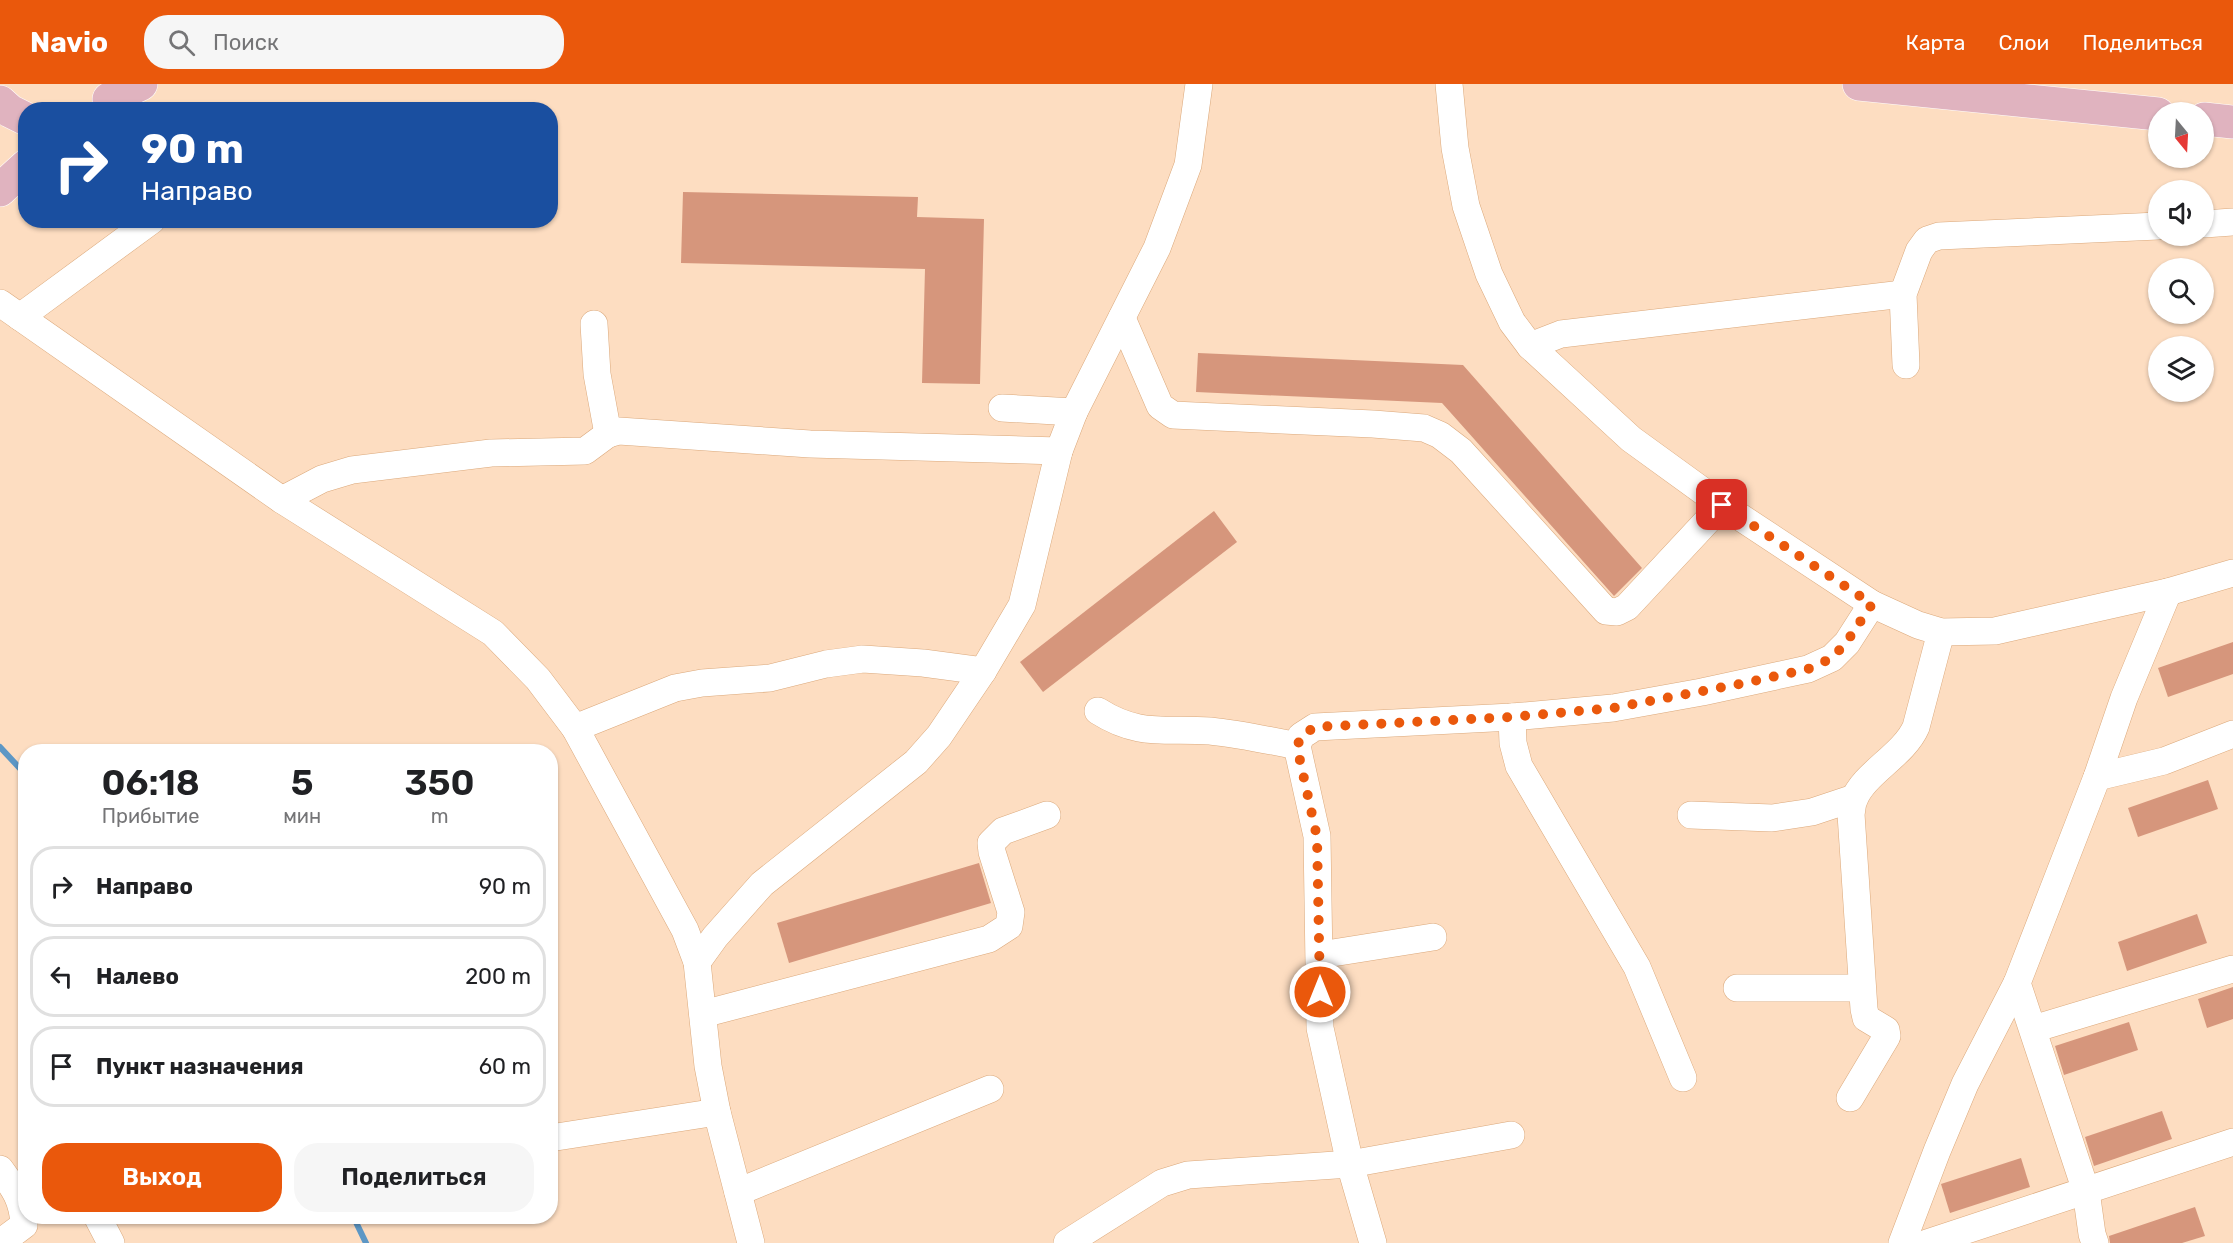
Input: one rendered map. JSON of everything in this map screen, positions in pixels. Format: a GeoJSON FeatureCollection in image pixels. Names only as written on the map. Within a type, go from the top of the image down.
{"type":"FeatureCollection","features":[{"type":"Feature","properties":{"kind":"main road"},"geometry":{"type":"LineString","coordinates":[[108,98],[141,84]]}},
{"type":"Feature","properties":{"kind":"main road"},"geometry":{"type":"LineString","coordinates":[[1859,84],[2148,113]]}},
{"type":"Feature","properties":{"kind":"main road"},"geometry":{"type":"LineString","coordinates":[[0,102],[18,115]]}},
{"type":"Feature","properties":{"kind":"main road"},"geometry":{"type":"LineString","coordinates":[[2214,120],[2233,122]]}},
{"type":"Feature","properties":{"kind":"main road"},"geometry":{"type":"LineString","coordinates":[[0,190],[18,173]]}},
{"type":"Feature","properties":{"kind":"street"},"geometry":{"type":"LineString","coordinates":[[698,962],[715,937],[762,884],[916,762],[939,736],[983,671],[1022,605],[1059,451],[1074,412],[1157,248],[1188,165],[1199,84]]}},
{"type":"Feature","properties":{"kind":"street"},"geometry":{"type":"LineString","coordinates":[[1449,84],[1455,148],[1466,206],[1489,274],[1512,322],[1530,346],[1631,439],[1722,505],[1872,604],[1918,625],[1941,632],[1995,631],[2168,592],[2233,573]]}},
{"type":"Feature","properties":{"kind":"street"},"geometry":{"type":"LineString","coordinates":[[2214,223],[2233,222]]}},
{"type":"Feature","properties":{"kind":"street"},"geometry":{"type":"LineString","coordinates":[[1906,365],[1903,294],[1920,251],[1927,240],[1939,237],[2148,227]]}},
{"type":"Feature","properties":{"kind":"street"},"geometry":{"type":"LineString","coordinates":[[139,228],[10,310],[282,500],[493,633],[538,679],[575,728],[685,930],[698,962],[708,1066],[717,1112],[751,1243]]}},
{"type":"Feature","properties":{"kind":"street"},"geometry":{"type":"LineString","coordinates":[[1530,346],[1561,334],[1903,294]]}},
{"type":"Feature","properties":{"kind":"street"},"geometry":{"type":"LineString","coordinates":[[1122,318],[1160,406],[1173,415],[1373,424],[1424,428],[1440,435],[1461,451],[1606,611],[1617,612],[1627,607],[1722,505]]}},
{"type":"Feature","properties":{"kind":"street"},"geometry":{"type":"LineString","coordinates":[[594,324],[597,374],[608,434]]}},
{"type":"Feature","properties":{"kind":"street"},"geometry":{"type":"LineString","coordinates":[[1002,408],[1074,412]]}},
{"type":"Feature","properties":{"kind":"street"},"geometry":{"type":"LineString","coordinates":[[282,500],[322,479],[352,470],[491,453],[580,452],[590,449],[608,434],[619,431],[810,444],[1059,451]]}},
{"type":"Feature","properties":{"kind":"street"},"geometry":{"type":"LineString","coordinates":[[1902,1243],[1965,1084],[2017,984],[2097,777],[2124,698],[2168,592]]}},
{"type":"Feature","properties":{"kind":"street"},"geometry":{"type":"LineString","coordinates":[[1373,1243],[1350,1164],[1320,1028],[1317,837],[1297,747],[1301,736],[1315,727],[1512,717],[1613,708],[1808,669],[1832,658],[1846,643],[1872,604]]}},
{"type":"Feature","properties":{"kind":"street"},"geometry":{"type":"LineString","coordinates":[[1850,1098],[1887,1036],[1886,1030],[1866,1018],[1863,1010],[1851,814],[1854,798],[1866,782],[1911,738],[1916,727],[1941,632]]}},
{"type":"Feature","properties":{"kind":"street"},"geometry":{"type":"LineString","coordinates":[[575,728],[675,688],[702,683],[770,678],[826,664],[863,659],[923,663],[983,671]]}},
{"type":"Feature","properties":{"kind":"street"},"geometry":{"type":"LineString","coordinates":[[1098,711],[1116,722],[1137,729],[1208,731],[1241,735],[1297,747]]}},
{"type":"Feature","properties":{"kind":"street"},"geometry":{"type":"LineString","coordinates":[[1512,717],[1519,766],[1637,967],[1683,1078]]}},
{"type":"Feature","properties":{"kind":"street"},"geometry":{"type":"LineString","coordinates":[[2097,777],[2164,761],[2233,734]]}},
{"type":"Feature","properties":{"kind":"street"},"geometry":{"type":"LineString","coordinates":[[1690,814],[1772,818],[1812,812],[1854,798]]}},
{"type":"Feature","properties":{"kind":"street"},"geometry":{"type":"LineString","coordinates":[[703,1014],[989,939],[1009,926],[1011,912],[991,843],[1003,831],[1047,815]]}},
{"type":"Feature","properties":{"kind":"street"},"geometry":{"type":"LineString","coordinates":[[1320,955],[1433,937]]}},
{"type":"Feature","properties":{"kind":"street"},"geometry":{"type":"LineString","coordinates":[[2033,1029],[2233,969]]}},
{"type":"Feature","properties":{"kind":"street"},"geometry":{"type":"LineString","coordinates":[[2017,984],[2086,1191],[2095,1243]]}},
{"type":"Feature","properties":{"kind":"street"},"geometry":{"type":"LineString","coordinates":[[1737,988],[1862,988]]}},
{"type":"Feature","properties":{"kind":"street"},"geometry":{"type":"LineString","coordinates":[[738,1192],[990,1089]]}},
{"type":"Feature","properties":{"kind":"street"},"geometry":{"type":"LineString","coordinates":[[558,1137],[717,1112]]}},
{"type":"Feature","properties":{"kind":"street"},"geometry":{"type":"LineString","coordinates":[[1067,1243],[1162,1183],[1188,1174],[1350,1164],[1511,1135]]}},
{"type":"Feature","properties":{"kind":"street"},"geometry":{"type":"LineString","coordinates":[[1927,1243],[2233,1143]]}},
{"type":"Feature","properties":{"kind":"street"},"geometry":{"type":"LineString","coordinates":[[0,1169],[18,1187]]}},
{"type":"Feature","properties":{"kind":"street"},"geometry":{"type":"LineString","coordinates":[[0,1243],[24,1224]]}},
{"type":"Feature","properties":{"kind":"street"},"geometry":{"type":"LineString","coordinates":[[102,1224],[111,1243]]}},
{"type":"Feature","properties":{"kind":"building"},"geometry":{"type":"Polygon","coordinates":[[[683,192],[918,197],[917,217],[984,219],[980,384],[922,383],[925,269],[681,263],[683,192]]]}},
{"type":"Feature","properties":{"kind":"building"},"geometry":{"type":"Polygon","coordinates":[[[1198,353],[1463,365],[1642,568],[1614,596],[1442,403],[1196,392],[1198,353]]]}},
{"type":"Feature","properties":{"kind":"building"},"geometry":{"type":"Polygon","coordinates":[[[1214,511],[1237,542],[1043,692],[1020,662],[1214,511]]]}},
{"type":"Feature","properties":{"kind":"building"},"geometry":{"type":"Polygon","coordinates":[[[2233,642],[2233,674],[2168,697],[2158,668],[2233,642]]]}},
{"type":"Feature","properties":{"kind":"building"},"geometry":{"type":"Polygon","coordinates":[[[2208,780],[2218,809],[2138,837],[2128,808],[2208,780]]]}},
{"type":"Feature","properties":{"kind":"building"},"geometry":{"type":"Polygon","coordinates":[[[979,863],[991,903],[789,963],[777,923],[979,863]]]}},
{"type":"Feature","properties":{"kind":"building"},"geometry":{"type":"Polygon","coordinates":[[[2197,914],[2207,943],[2127,971],[2118,942],[2197,914]]]}},
{"type":"Feature","properties":{"kind":"building"},"geometry":{"type":"Polygon","coordinates":[[[2233,987],[2233,1019],[2207,1028],[2198,999],[2233,987]]]}},
{"type":"Feature","properties":{"kind":"building"},"geometry":{"type":"Polygon","coordinates":[[[2129,1022],[2138,1050],[2064,1075],[2055,1046],[2129,1022]]]}},
{"type":"Feature","properties":{"kind":"building"},"geometry":{"type":"Polygon","coordinates":[[[2162,1111],[2172,1139],[2094,1166],[2085,1137],[2162,1111]]]}},
{"type":"Feature","properties":{"kind":"building"},"geometry":{"type":"Polygon","coordinates":[[[2021,1158],[2030,1187],[1950,1213],[1941,1184],[2021,1158]]]}},
{"type":"Feature","properties":{"kind":"building"},"geometry":{"type":"Polygon","coordinates":[[[2195,1207],[2205,1236],[2182,1243],[2110,1243],[2109,1236],[2195,1207]]]}},
{"type":"Feature","properties":{"kind":"waterway"},"geometry":{"type":"LineString","coordinates":[[0,747],[18,766]]}},
{"type":"Feature","properties":{"kind":"waterway"},"geometry":{"type":"LineString","coordinates":[[357,1224],[366,1243]]}},
{"type":"Feature","properties":{"kind":"route"},"geometry":{"type":"LineString","coordinates":[[1320,992],[1317,837],[1297,747],[1301,736],[1315,727],[1512,717],[1613,708],[1808,669],[1832,658],[1846,643],[1872,604],[1722,505]]}}]}
